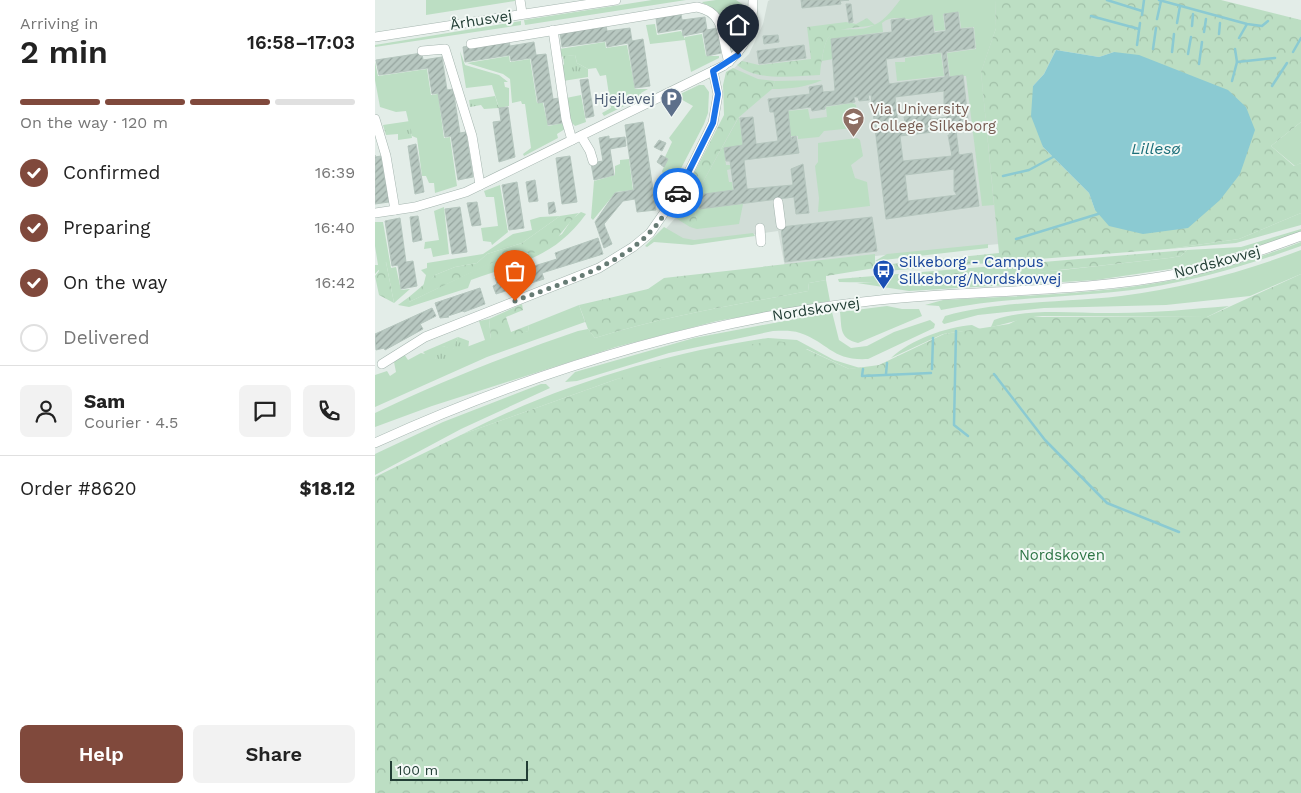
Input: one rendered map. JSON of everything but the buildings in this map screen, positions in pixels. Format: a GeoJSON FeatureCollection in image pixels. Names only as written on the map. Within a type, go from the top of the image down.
{"type":"FeatureCollection","features":[{"type":"Feature","properties":{"kind":"street"},"geometry":{"type":"LineString","coordinates":[[519,0],[522,13]]}},
{"type":"Feature","properties":{"kind":"street","name":"Århusvej"},"geometry":{"type":"LineString","coordinates":[[375,36],[616,0]]}},
{"type":"Feature","properties":{"kind":"street"},"geometry":{"type":"LineString","coordinates":[[375,213],[421,205],[466,192],[729,62],[738,55],[751,32],[753,0]]}},
{"type":"Feature","properties":{"kind":"street"},"geometry":{"type":"LineString","coordinates":[[471,44],[697,7],[713,13],[718,19],[729,62]]}},
{"type":"Feature","properties":{"kind":"street"},"geometry":{"type":"LineString","coordinates":[[553,30],[566,119],[577,138],[590,151],[593,161]]}},
{"type":"Feature","properties":{"kind":"street"},"geometry":{"type":"LineString","coordinates":[[422,51],[445,48],[472,136],[480,185]]}},
{"type":"Feature","properties":{"kind":"street"},"geometry":{"type":"LineString","coordinates":[[382,364],[425,337],[599,268],[633,247],[650,233],[680,190],[713,123],[718,94],[713,71]]}},
{"type":"Feature","properties":{"kind":"street"},"geometry":{"type":"LineString","coordinates":[[375,119],[386,156],[395,210]]}},
{"type":"Feature","properties":{"kind":"street"},"geometry":{"type":"LineString","coordinates":[[778,202],[781,225]]}},
{"type":"Feature","properties":{"kind":"street"},"geometry":{"type":"LineString","coordinates":[[760,228],[761,242]]}},
{"type":"Feature","properties":{"kind":"street","name":"Nordskovvej"},"geometry":{"type":"LineString","coordinates":[[375,443],[483,397],[612,354],[720,326],[805,310],[877,300],[975,292],[1064,288],[1142,280],[1183,273],[1301,236]]}},
{"type":"Feature","properties":{"kind":"shaded area","name":"Via University College Silkeborg"},"geometry":{"type":"Polygon","coordinates":[[[998,0],[998,20],[987,59],[999,244],[865,257],[786,273],[778,231],[695,243],[663,232],[677,216],[726,115],[728,74],[749,54],[763,24],[768,1],[998,0]]]}},
{"type":"Feature","properties":{"kind":"green space"},"geometry":{"type":"Polygon","coordinates":[[[426,0],[515,0],[515,1],[426,15],[426,0]]]}},
{"type":"Feature","properties":{"kind":"green space"},"geometry":{"type":"Polygon","coordinates":[[[652,0],[686,0],[525,25],[524,20],[652,0]]]}},
{"type":"Feature","properties":{"kind":"green space"},"geometry":{"type":"Polygon","coordinates":[[[736,0],[742,4],[741,20],[736,39],[726,40],[719,15],[702,2],[736,0]]]}},
{"type":"Feature","properties":{"kind":"green space"},"geometry":{"type":"Polygon","coordinates":[[[900,0],[995,0],[996,28],[981,72],[994,205],[982,206],[966,76],[950,76],[947,53],[976,49],[974,27],[961,28],[959,12],[943,14],[945,30],[935,31],[932,15],[911,19],[891,18],[882,23],[883,32],[831,39],[833,59],[822,61],[825,46],[829,37],[834,32],[866,28],[876,24],[886,17],[900,0]]]}},
{"type":"Feature","properties":{"kind":"green space"},"geometry":{"type":"Polygon","coordinates":[[[995,0],[1221,0],[1301,20],[1301,122],[1271,146],[1294,166],[1301,163],[1301,213],[1239,239],[1168,249],[886,271],[892,264],[999,253],[981,72],[996,28],[995,0]],[[1056,50],[1044,74],[1033,86],[1043,147],[1089,193],[1095,210],[1114,52],[1099,57],[1056,50]]]}},
{"type":"Feature","properties":{"kind":"green space"},"geometry":{"type":"Polygon","coordinates":[[[867,18],[875,25],[839,30],[828,39],[822,58],[820,75],[766,76],[755,74],[737,65],[742,61],[759,65],[811,59],[807,27],[846,22],[856,24],[867,18]]]}},
{"type":"Feature","properties":{"kind":"green space"},"geometry":{"type":"Polygon","coordinates":[[[521,21],[521,25],[375,47],[375,45],[521,21]]]}},
{"type":"Feature","properties":{"kind":"green space"},"geometry":{"type":"Polygon","coordinates":[[[655,24],[657,35],[681,31],[685,39],[685,37],[702,34],[706,56],[719,56],[719,58],[691,72],[685,40],[650,44],[646,25],[655,24]]]}},
{"type":"Feature","properties":{"kind":"green space"},"geometry":{"type":"Polygon","coordinates":[[[605,42],[606,48],[627,45],[635,89],[648,89],[641,93],[642,97],[604,116],[602,113],[611,108],[606,75],[600,76],[596,68],[588,69],[577,63],[575,55],[559,57],[559,49],[605,42]]]}},
{"type":"Feature","properties":{"kind":"green space"},"geometry":{"type":"Polygon","coordinates":[[[460,51],[465,65],[499,75],[508,82],[504,82],[505,87],[509,88],[509,106],[499,108],[492,85],[466,88],[460,51]]]}},
{"type":"Feature","properties":{"kind":"green space"},"geometry":{"type":"Polygon","coordinates":[[[941,53],[944,76],[897,81],[895,62],[905,62],[905,58],[941,53]]]}},
{"type":"Feature","properties":{"kind":"green space"},"geometry":{"type":"Polygon","coordinates":[[[575,55],[577,63],[588,69],[588,77],[563,81],[561,68],[564,64],[563,56],[575,55]]]}},
{"type":"Feature","properties":{"kind":"green space"},"geometry":{"type":"Polygon","coordinates":[[[509,56],[510,62],[530,59],[537,103],[543,103],[548,126],[564,123],[565,129],[557,134],[558,138],[524,156],[523,154],[531,148],[525,104],[522,104],[521,101],[512,103],[510,79],[503,74],[467,63],[509,56]]]}},
{"type":"Feature","properties":{"kind":"green space"},"geometry":{"type":"Polygon","coordinates":[[[375,62],[378,76],[427,69],[431,95],[438,94],[444,138],[450,137],[457,186],[435,193],[434,183],[429,183],[426,176],[422,176],[417,138],[412,136],[406,111],[396,112],[380,107],[375,80],[375,62]]]}},
{"type":"Feature","properties":{"kind":"green space"},"geometry":{"type":"Polygon","coordinates":[[[733,68],[758,79],[775,81],[772,89],[738,118],[693,200],[697,221],[690,227],[674,217],[674,212],[724,115],[723,85],[726,72],[733,68]]]}},
{"type":"Feature","properties":{"kind":"green space"},"geometry":{"type":"Polygon","coordinates":[[[822,80],[798,87],[772,89],[775,81],[822,80]]]}},
{"type":"Feature","properties":{"kind":"green space"},"geometry":{"type":"Polygon","coordinates":[[[699,85],[704,85],[709,92],[708,113],[674,182],[664,177],[662,171],[668,159],[665,157],[672,142],[669,138],[693,106],[679,98],[673,101],[672,98],[699,85]]]}},
{"type":"Feature","properties":{"kind":"green space"},"geometry":{"type":"Polygon","coordinates":[[[581,95],[586,122],[575,126],[569,120],[566,98],[581,95]]]}},
{"type":"Feature","properties":{"kind":"green space"},"geometry":{"type":"Polygon","coordinates":[[[495,96],[499,108],[484,109],[481,105],[470,107],[469,100],[495,96]]]}},
{"type":"Feature","properties":{"kind":"green space"},"geometry":{"type":"Polygon","coordinates":[[[852,103],[856,105],[859,125],[862,125],[857,132],[854,123],[854,128],[824,131],[819,137],[798,139],[798,136],[791,136],[788,111],[808,109],[810,119],[827,117],[826,107],[852,103]]]}},
{"type":"Feature","properties":{"kind":"green space"},"geometry":{"type":"Polygon","coordinates":[[[739,117],[743,145],[724,148],[726,165],[730,165],[731,169],[727,170],[729,182],[732,182],[733,190],[697,195],[699,209],[743,204],[739,224],[697,229],[690,227],[697,220],[693,200],[739,117]]]}},
{"type":"Feature","properties":{"kind":"green space"},"geometry":{"type":"Polygon","coordinates":[[[410,121],[412,138],[398,140],[398,134],[386,135],[383,125],[410,121]]]}},
{"type":"Feature","properties":{"kind":"green space"},"geometry":{"type":"Polygon","coordinates":[[[1301,122],[1301,163],[1295,166],[1271,146],[1301,122]]]}},
{"type":"Feature","properties":{"kind":"green space"},"geometry":{"type":"Polygon","coordinates":[[[857,138],[860,140],[863,156],[851,165],[855,178],[867,182],[870,206],[818,212],[819,198],[815,166],[818,162],[818,143],[857,138]]]}},
{"type":"Feature","properties":{"kind":"green space"},"geometry":{"type":"Polygon","coordinates":[[[629,159],[633,190],[616,192],[593,220],[591,218],[594,181],[615,175],[615,166],[620,164],[620,160],[629,159]]]}},
{"type":"Feature","properties":{"kind":"green space"},"geometry":{"type":"Polygon","coordinates":[[[500,185],[508,232],[492,245],[491,242],[483,241],[481,228],[498,226],[494,197],[486,197],[484,191],[500,185]]]}},
{"type":"Feature","properties":{"kind":"green space"},"geometry":{"type":"Polygon","coordinates":[[[444,207],[449,254],[433,257],[431,248],[424,249],[425,242],[439,240],[434,211],[444,207]]]}},
{"type":"Feature","properties":{"kind":"green space"},"geometry":{"type":"Polygon","coordinates":[[[581,212],[586,214],[574,229],[561,241],[535,257],[471,280],[468,288],[409,307],[398,305],[409,297],[409,302],[517,250],[527,254],[562,234],[572,219],[581,212]]]}},
{"type":"Feature","properties":{"kind":"green space"},"geometry":{"type":"Polygon","coordinates":[[[579,213],[546,248],[538,252],[529,253],[517,251],[409,302],[409,297],[435,275],[455,267],[477,263],[487,254],[522,243],[560,216],[579,213]]]}},
{"type":"Feature","properties":{"kind":"green space"},"geometry":{"type":"Polygon","coordinates":[[[1301,213],[1301,225],[1236,243],[1168,249],[1239,239],[1301,213]]]}},
{"type":"Feature","properties":{"kind":"green space"},"geometry":{"type":"Polygon","coordinates":[[[560,216],[522,243],[487,254],[477,263],[455,267],[435,275],[423,287],[426,275],[421,270],[427,268],[427,263],[483,254],[513,234],[532,230],[530,220],[540,217],[560,216]]]}},
{"type":"Feature","properties":{"kind":"green space"},"geometry":{"type":"Polygon","coordinates":[[[375,222],[383,222],[391,268],[396,267],[401,290],[410,289],[394,303],[386,262],[375,274],[375,265],[378,265],[375,246],[375,222]]]}},
{"type":"Feature","properties":{"kind":"green space"},"geometry":{"type":"Polygon","coordinates":[[[664,227],[683,238],[694,240],[753,233],[755,236],[692,245],[654,242],[647,247],[645,246],[664,227]]]}},
{"type":"Feature","properties":{"kind":"green space"},"geometry":{"type":"Polygon","coordinates":[[[1301,229],[1301,234],[1184,267],[1096,280],[909,291],[857,283],[1062,270],[1169,258],[1181,256],[1187,250],[1241,247],[1301,229]]]}},
{"type":"Feature","properties":{"kind":"green space"},"geometry":{"type":"Polygon","coordinates":[[[1301,242],[1301,246],[1244,265],[1186,281],[1146,288],[992,302],[941,310],[939,306],[925,305],[943,300],[1094,291],[1164,282],[1224,268],[1301,242]]]}},
{"type":"Feature","properties":{"kind":"green space"},"geometry":{"type":"Polygon","coordinates":[[[988,244],[988,248],[875,261],[887,254],[988,244]]]}},
{"type":"Feature","properties":{"kind":"green space"},"geometry":{"type":"Polygon","coordinates":[[[1187,250],[1181,256],[1169,258],[1004,275],[880,282],[839,282],[838,279],[1187,250]]]}},
{"type":"Feature","properties":{"kind":"green space"},"geometry":{"type":"Polygon","coordinates":[[[1301,250],[1301,274],[1250,296],[1166,305],[1044,308],[978,315],[944,324],[942,322],[945,316],[988,307],[1121,296],[1167,289],[1235,272],[1301,250]]]}},
{"type":"Feature","properties":{"kind":"green space"},"geometry":{"type":"Polygon","coordinates":[[[875,254],[875,268],[826,276],[826,280],[809,283],[808,291],[674,317],[595,338],[588,329],[579,305],[648,289],[664,278],[875,254]]]}},
{"type":"Feature","properties":{"kind":"green space"},"geometry":{"type":"Polygon","coordinates":[[[386,262],[394,303],[379,295],[375,276],[379,271],[378,265],[386,262]]]}},
{"type":"Feature","properties":{"kind":"green space","name":"Nordskoven"},"geometry":{"type":"Polygon","coordinates":[[[1301,274],[1301,793],[375,793],[375,477],[463,434],[617,379],[740,346],[775,341],[793,343],[849,369],[879,365],[944,334],[1009,324],[1023,317],[1207,317],[1301,274]]]}},
{"type":"Feature","properties":{"kind":"green space"},"geometry":{"type":"Polygon","coordinates":[[[826,280],[830,301],[717,321],[616,347],[432,406],[375,427],[375,413],[475,369],[578,331],[588,329],[595,338],[674,317],[808,291],[809,283],[826,280]]]}},
{"type":"Feature","properties":{"kind":"green space"},"geometry":{"type":"Polygon","coordinates":[[[522,304],[523,310],[506,317],[511,332],[529,325],[528,331],[496,343],[491,339],[489,319],[522,304]]]}},
{"type":"Feature","properties":{"kind":"green space"},"geometry":{"type":"Polygon","coordinates":[[[579,305],[585,322],[487,357],[375,407],[375,375],[387,371],[390,376],[396,372],[394,362],[404,354],[408,360],[421,353],[425,354],[423,352],[458,337],[453,350],[443,346],[435,359],[485,340],[479,321],[489,319],[491,339],[528,331],[529,325],[579,305]]]}},
{"type":"Feature","properties":{"kind":"green space"},"geometry":{"type":"Polygon","coordinates":[[[887,306],[902,309],[919,309],[922,316],[858,343],[844,335],[840,312],[887,306]]]}},
{"type":"Feature","properties":{"kind":"green space"},"geometry":{"type":"Polygon","coordinates":[[[1229,306],[1207,317],[1042,316],[991,327],[994,320],[1039,312],[1145,312],[1229,306]]]}},
{"type":"Feature","properties":{"kind":"green space"},"geometry":{"type":"Polygon","coordinates":[[[832,312],[839,340],[851,348],[867,346],[894,332],[930,320],[935,324],[934,328],[868,359],[856,359],[838,354],[800,333],[773,331],[669,353],[577,381],[565,382],[575,372],[694,338],[832,312]]]}},
{"type":"Feature","properties":{"kind":"green space"},"geometry":{"type":"Polygon","coordinates":[[[972,325],[980,329],[943,334],[891,358],[918,340],[951,328],[972,325]]]}},
{"type":"Feature","properties":{"kind":"green space"},"geometry":{"type":"Polygon","coordinates":[[[458,337],[469,341],[468,351],[439,362],[435,359],[440,347],[453,349],[458,337]]]}},
{"type":"Feature","properties":{"kind":"green space"},"geometry":{"type":"Polygon","coordinates":[[[768,338],[797,340],[834,360],[860,368],[849,369],[807,349],[617,379],[463,434],[535,401],[612,374],[691,352],[768,338]]]}},
{"type":"Feature","properties":{"kind":"green space"},"geometry":{"type":"Polygon","coordinates":[[[541,384],[546,384],[550,388],[461,429],[375,475],[375,454],[443,422],[541,384]]]}},
{"type":"Feature","properties":{"kind":"water","name":"Lillesø"},"geometry":{"type":"Polygon","coordinates":[[[1056,50],[1099,57],[1114,52],[1139,55],[1228,90],[1246,107],[1255,130],[1240,174],[1220,200],[1188,228],[1143,234],[1109,226],[1095,210],[1089,193],[1043,147],[1031,116],[1033,86],[1044,74],[1056,50]]]}},
{"type":"Feature","properties":{"kind":"waterway"},"geometry":{"type":"LineString","coordinates":[[1107,0],[1142,11]]}},
{"type":"Feature","properties":{"kind":"waterway"},"geometry":{"type":"LineString","coordinates":[[1142,15],[1144,0]]}},
{"type":"Feature","properties":{"kind":"waterway"},"geometry":{"type":"LineString","coordinates":[[1159,0],[1247,24],[1262,26],[1268,21]]}},
{"type":"Feature","properties":{"kind":"waterway"},"geometry":{"type":"LineString","coordinates":[[1157,19],[1161,1]]}},
{"type":"Feature","properties":{"kind":"waterway"},"geometry":{"type":"LineString","coordinates":[[1177,23],[1180,6]]}},
{"type":"Feature","properties":{"kind":"waterway"},"geometry":{"type":"LineString","coordinates":[[1192,26],[1193,14]]}},
{"type":"Feature","properties":{"kind":"waterway"},"geometry":{"type":"LineString","coordinates":[[1091,16],[1139,29]]}},
{"type":"Feature","properties":{"kind":"waterway"},"geometry":{"type":"LineString","coordinates":[[1204,32],[1206,19]]}},
{"type":"Feature","properties":{"kind":"waterway"},"geometry":{"type":"LineString","coordinates":[[1137,45],[1140,23]]}},
{"type":"Feature","properties":{"kind":"waterway"},"geometry":{"type":"LineString","coordinates":[[1219,34],[1220,23]]}},
{"type":"Feature","properties":{"kind":"waterway"},"geometry":{"type":"LineString","coordinates":[[1239,38],[1247,24]]}},
{"type":"Feature","properties":{"kind":"waterway"},"geometry":{"type":"LineString","coordinates":[[1153,49],[1156,28]]}},
{"type":"Feature","properties":{"kind":"waterway"},"geometry":{"type":"LineString","coordinates":[[1172,52],[1174,34]]}},
{"type":"Feature","properties":{"kind":"waterway"},"geometry":{"type":"LineString","coordinates":[[1188,54],[1191,37]]}},
{"type":"Feature","properties":{"kind":"waterway"},"geometry":{"type":"LineString","coordinates":[[1293,52],[1301,38]]}},
{"type":"Feature","properties":{"kind":"waterway"},"geometry":{"type":"LineString","coordinates":[[1199,64],[1202,42]]}},
{"type":"Feature","properties":{"kind":"waterway"},"geometry":{"type":"LineString","coordinates":[[1232,81],[1237,62],[1235,49]]}},
{"type":"Feature","properties":{"kind":"waterway"},"geometry":{"type":"LineString","coordinates":[[1237,62],[1275,58]]}},
{"type":"Feature","properties":{"kind":"waterway"},"geometry":{"type":"LineString","coordinates":[[1272,86],[1287,63]]}},
{"type":"Feature","properties":{"kind":"waterway"},"geometry":{"type":"LineString","coordinates":[[1003,176],[1029,170],[1053,157]]}},
{"type":"Feature","properties":{"kind":"waterway"},"geometry":{"type":"LineString","coordinates":[[1016,239],[1098,214]]}},
{"type":"Feature","properties":{"kind":"waterway"},"geometry":{"type":"LineString","coordinates":[[956,331],[954,425],[968,436]]}},
{"type":"Feature","properties":{"kind":"waterway"},"geometry":{"type":"LineString","coordinates":[[932,369],[933,338]]}},
{"type":"Feature","properties":{"kind":"waterway"},"geometry":{"type":"LineString","coordinates":[[886,374],[887,363]]}},
{"type":"Feature","properties":{"kind":"waterway"},"geometry":{"type":"LineString","coordinates":[[863,369],[862,376],[931,373]]}},
{"type":"Feature","properties":{"kind":"waterway"},"geometry":{"type":"LineString","coordinates":[[994,374],[1045,440],[1107,503],[1179,532]]}},
{"type":"Feature","properties":{"kind":"way so far"},"geometry":{"type":"LineString","coordinates":[[515,301],[599,268],[633,247],[650,233],[678,193]]}},
{"type":"Feature","properties":{"kind":"place","name":"Hjejlevej"},"geometry":{"type":"Point","coordinates":[671,118]}},
{"type":"Feature","properties":{"kind":"place","name":"Via University College Silkeborg"},"geometry":{"type":"Point","coordinates":[854,137]}},
{"type":"Feature","properties":{"kind":"place","name":"Silkeborg - Campus Silkeborg/Nordskovvej"},"geometry":{"type":"Point","coordinates":[883,290]}},
{"type":"Feature","properties":{"kind":"route"},"geometry":{"type":"LineString","coordinates":[[678,193],[713,123],[718,94],[713,71],[733,60],[738,55]]}}]}
